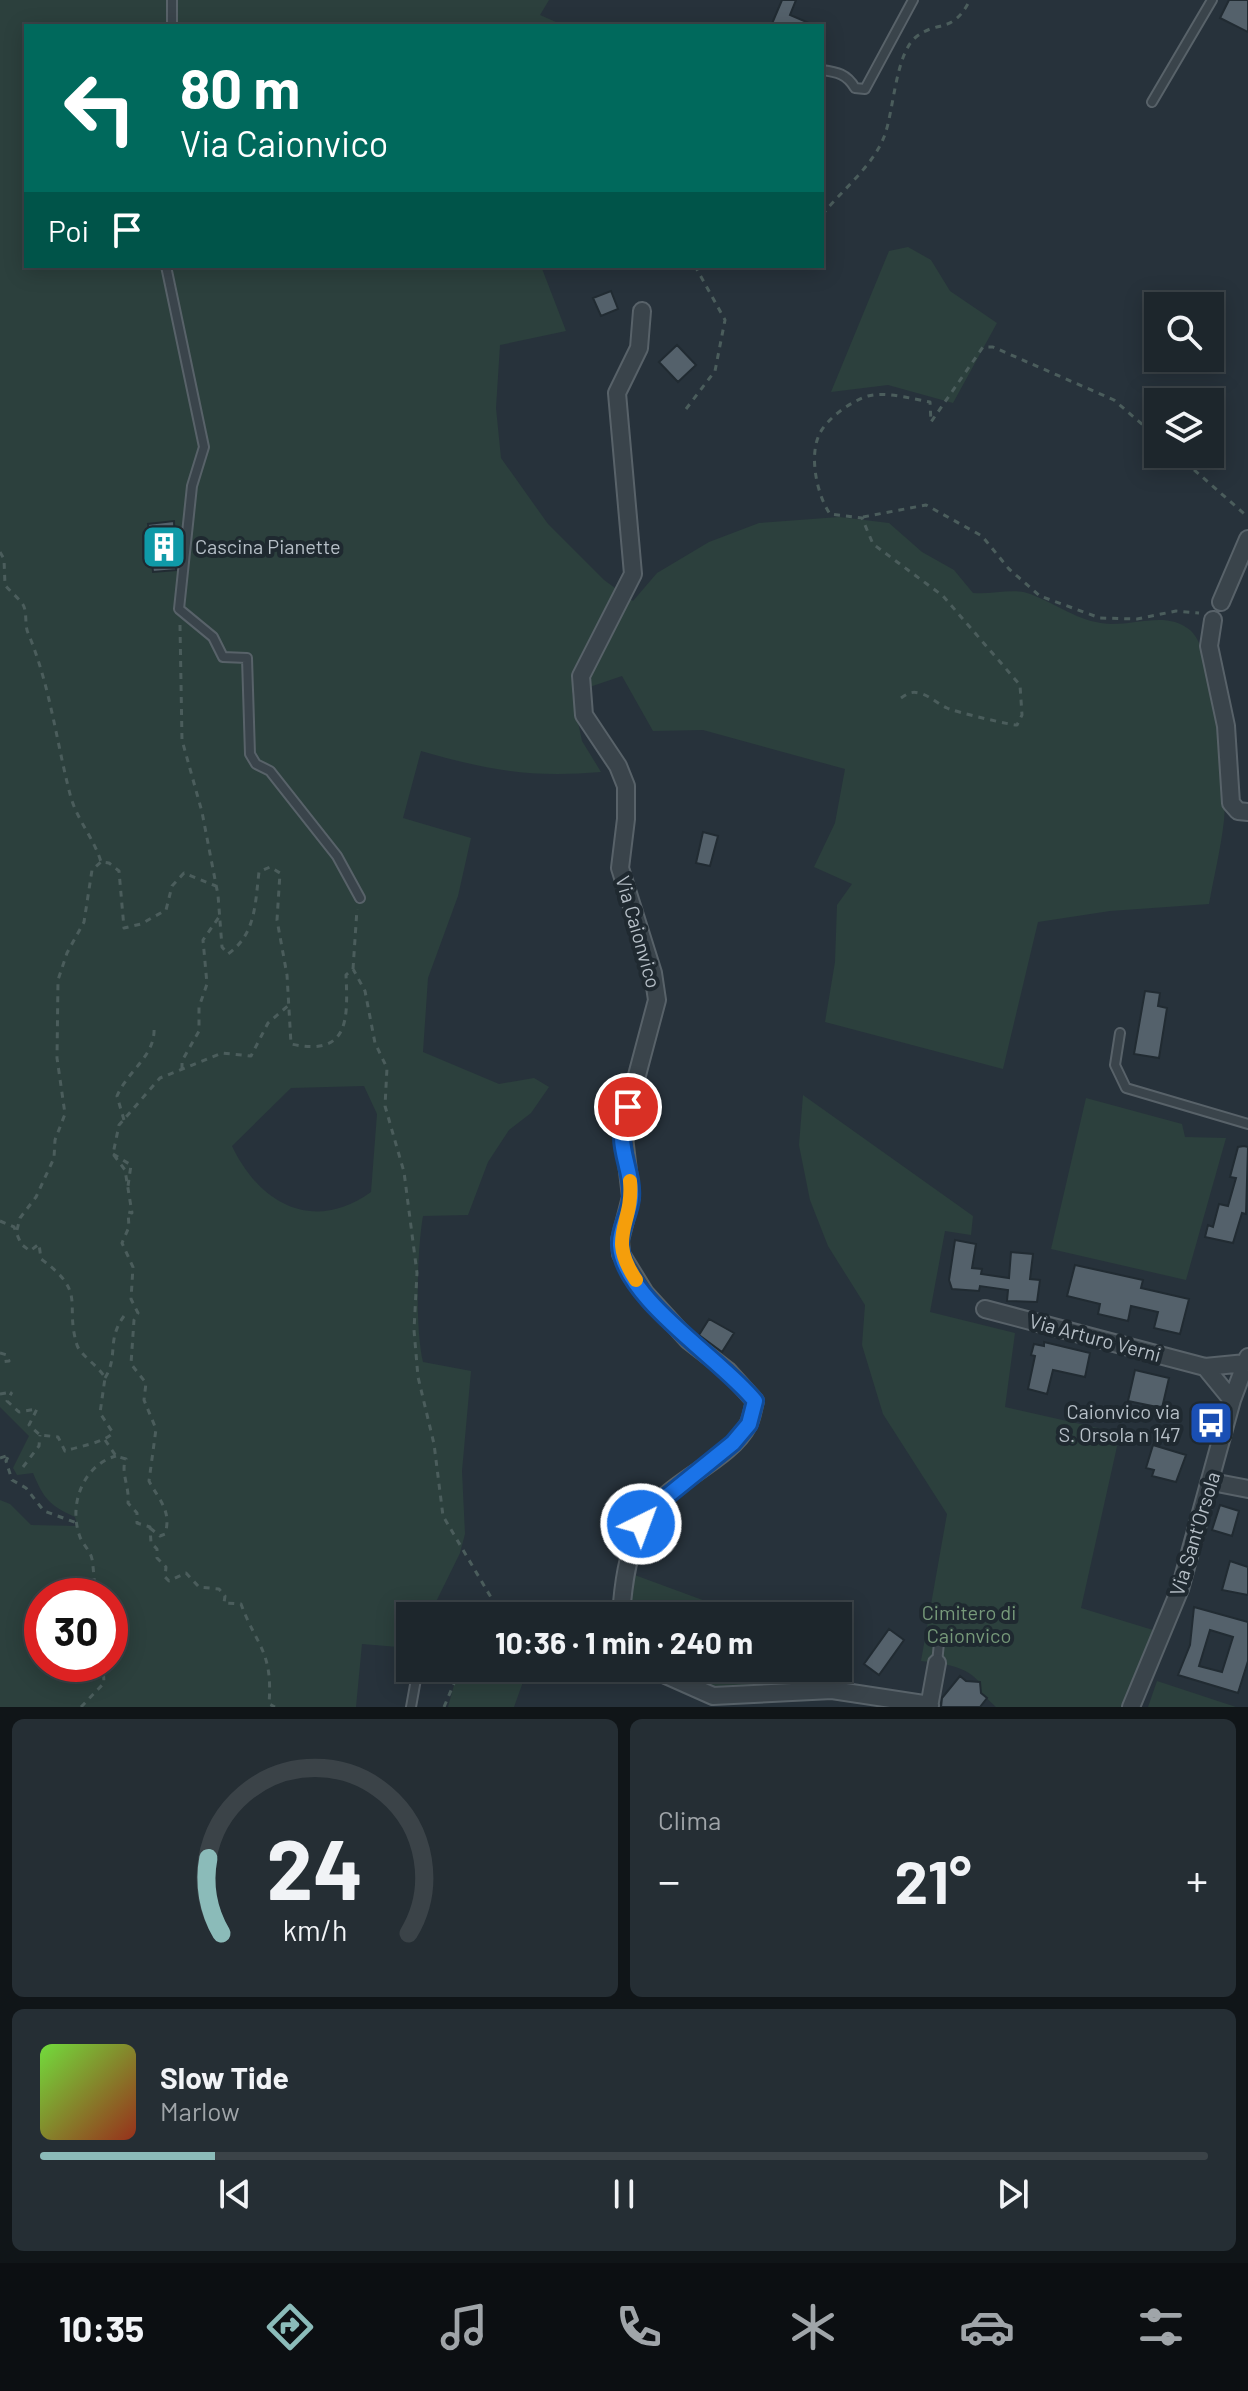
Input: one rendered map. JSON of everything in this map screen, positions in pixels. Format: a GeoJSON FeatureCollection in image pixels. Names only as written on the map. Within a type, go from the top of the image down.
{"type":"FeatureCollection","features":[{"type":"Feature","properties":{"kind":"street","name":"Via Caionvico"},"geometry":{"type":"LineString","coordinates":[[622,1602],[626,1569],[641,1524],[655,1506],[733,1443],[749,1424],[755,1401],[728,1371],[688,1340],[645,1293],[621,1254],[620,1240],[631,1197],[623,1128],[657,1000],[653,973],[620,868],[626,819],[626,786],[618,766],[584,715],[581,676],[633,574],[617,393],[639,348],[642,311]]}},
{"type":"Feature","properties":{"kind":"street"},"geometry":{"type":"LineString","coordinates":[[1221,602],[1248,539]]}},
{"type":"Feature","properties":{"kind":"street"},"geometry":{"type":"LineString","coordinates":[[1213,620],[1209,646],[1226,726],[1231,803],[1238,811],[1248,812]]}},
{"type":"Feature","properties":{"kind":"street","name":"Via Arturo Verni"},"geometry":{"type":"LineString","coordinates":[[985,1309],[1205,1367],[1247,1360]]}},
{"type":"Feature","properties":{"kind":"street","name":"Via Sant'Orsola"},"geometry":{"type":"LineString","coordinates":[[1131,1707],[1180,1589],[1212,1482],[1232,1400],[1247,1360]]}},
{"type":"Feature","properties":{"kind":"street"},"geometry":{"type":"LineString","coordinates":[[1205,1367],[1232,1400]]}},
{"type":"Feature","properties":{"kind":"street"},"geometry":{"type":"LineString","coordinates":[[1212,1482],[1248,1489]]}},
{"type":"Feature","properties":{"kind":"street"},"geometry":{"type":"LineString","coordinates":[[682,1682],[713,1696],[832,1690],[930,1706],[937,1663]]}},
{"type":"Feature","properties":{"kind":"street"},"geometry":{"type":"LineString","coordinates":[[832,1690],[834,1682]]}},
{"type":"Feature","properties":{"kind":"lane"},"geometry":{"type":"LineString","coordinates":[[172,0],[172,24]]}},
{"type":"Feature","properties":{"kind":"lane"},"geometry":{"type":"LineString","coordinates":[[824,70],[837,71],[850,78],[855,88],[865,89],[913,0]]}},
{"type":"Feature","properties":{"kind":"lane"},"geometry":{"type":"LineString","coordinates":[[1152,102],[1212,0]]}},
{"type":"Feature","properties":{"kind":"lane"},"geometry":{"type":"LineString","coordinates":[[166,268],[204,447],[192,486],[179,609],[213,637],[223,657],[247,658],[250,754],[256,764],[270,771],[337,856],[360,898]]}},
{"type":"Feature","properties":{"kind":"lane"},"geometry":{"type":"LineString","coordinates":[[1120,1033],[1115,1065],[1126,1088],[1248,1124]]}},
{"type":"Feature","properties":{"kind":"lane"},"geometry":{"type":"LineString","coordinates":[[937,1663],[939,1643]]}},
{"type":"Feature","properties":{"kind":"lane"},"geometry":{"type":"LineString","coordinates":[[411,1707],[415,1682]]}},
{"type":"Feature","properties":{"kind":"path"},"geometry":{"type":"LineString","coordinates":[[824,213],[860,173],[883,139],[905,55],[916,37],[961,17],[970,0]]}},
{"type":"Feature","properties":{"kind":"path"},"geometry":{"type":"LineString","coordinates":[[686,409],[715,371],[725,320],[696,268]]}},
{"type":"Feature","properties":{"kind":"path"},"geometry":{"type":"LineString","coordinates":[[1144,426],[1114,400],[993,347],[983,347],[931,422],[930,402],[868,396],[841,410],[819,435],[816,472],[823,503],[830,514],[862,518],[926,505],[982,536],[1009,569],[1040,596],[1100,618],[1137,619],[1176,611],[1196,612],[1213,620]]}},
{"type":"Feature","properties":{"kind":"path"},"geometry":{"type":"LineString","coordinates":[[1192,468],[1248,517]]}},
{"type":"Feature","properties":{"kind":"path"},"geometry":{"type":"LineString","coordinates":[[862,518],[873,544],[943,596],[1020,685],[1022,715],[1017,725],[1008,726],[991,717],[951,710],[923,693],[910,692],[901,698]]}},
{"type":"Feature","properties":{"kind":"path"},"geometry":{"type":"LineString","coordinates":[[0,552],[4,559],[5,585],[25,606],[26,630],[39,653],[70,794],[101,862]]}},
{"type":"Feature","properties":{"kind":"path"},"geometry":{"type":"LineString","coordinates":[[179,609],[182,740],[216,886],[222,947],[228,954],[239,946],[253,923],[259,872],[270,867],[280,873],[277,920],[290,1004],[288,1034],[291,1044],[316,1048],[330,1044],[341,1033],[347,1016],[346,975],[353,969]]}},
{"type":"Feature","properties":{"kind":"path"},"geometry":{"type":"LineString","coordinates":[[105,1378],[77,1345],[73,1294],[67,1279],[41,1259],[39,1244],[30,1251],[21,1244],[17,1231],[20,1218],[36,1197],[54,1158],[55,1140],[65,1114],[57,1058],[58,980],[67,953],[84,922],[92,870],[101,862],[109,863],[119,871],[124,928],[141,924],[166,910],[172,886],[184,873],[216,886]]}},
{"type":"Feature","properties":{"kind":"path"},"geometry":{"type":"LineString","coordinates":[[360,898],[354,923],[353,969],[365,991],[375,1043],[387,1068],[385,1106],[404,1172],[417,1273],[414,1330],[418,1377],[434,1444],[443,1516],[494,1602]]}},
{"type":"Feature","properties":{"kind":"path"},"geometry":{"type":"LineString","coordinates":[[182,1071],[182,1061],[199,1031],[199,1007],[207,984],[203,940],[219,917]]}},
{"type":"Feature","properties":{"kind":"path"},"geometry":{"type":"LineString","coordinates":[[94,1578],[91,1555],[80,1537],[76,1504],[81,1486],[100,1460],[116,1456],[126,1459],[123,1472],[129,1486],[128,1503],[137,1513],[137,1523],[144,1523],[160,1536],[165,1534],[168,1520],[165,1506],[149,1481],[156,1429],[144,1400],[146,1383],[131,1364],[134,1320],[138,1313],[131,1299],[133,1267],[122,1243],[129,1227],[128,1212],[134,1210],[125,1170],[113,1154],[119,1125],[160,1078],[182,1071],[199,1059],[222,1053],[251,1056],[268,1023],[290,1004]]}},
{"type":"Feature","properties":{"kind":"path"},"geometry":{"type":"LineString","coordinates":[[124,1120],[117,1096],[124,1080],[149,1054],[155,1040],[154,1027]]}},
{"type":"Feature","properties":{"kind":"path"},"geometry":{"type":"LineString","coordinates":[[113,1154],[131,1165],[133,1171],[127,1187]]}},
{"type":"Feature","properties":{"kind":"path"},"geometry":{"type":"LineString","coordinates":[[0,1221],[5,1220],[17,1231]]}},
{"type":"Feature","properties":{"kind":"path"},"geometry":{"type":"LineString","coordinates":[[0,1394],[12,1392],[7,1401],[19,1412],[37,1409],[28,1423],[40,1435],[58,1437],[65,1451],[87,1442],[105,1440],[113,1433],[113,1426],[100,1413],[105,1378],[113,1357],[113,1331],[124,1316]]}},
{"type":"Feature","properties":{"kind":"path"},"geometry":{"type":"LineString","coordinates":[[0,1353],[7,1355],[9,1361],[0,1362]]}},
{"type":"Feature","properties":{"kind":"path"},"geometry":{"type":"LineString","coordinates":[[23,1467],[39,1446],[40,1435]]}},
{"type":"Feature","properties":{"kind":"path"},"geometry":{"type":"LineString","coordinates":[[105,1440],[116,1456]]}},
{"type":"Feature","properties":{"kind":"path"},"geometry":{"type":"LineString","coordinates":[[0,1458],[9,1455],[6,1461],[12,1480],[26,1488],[44,1511],[77,1523]]}},
{"type":"Feature","properties":{"kind":"path"},"geometry":{"type":"LineString","coordinates":[[150,1528],[151,1543],[157,1549],[157,1558],[166,1567],[165,1577],[169,1581],[186,1573],[199,1587],[219,1589],[225,1596],[224,1603],[241,1604],[269,1661],[269,1704],[275,1707]]}},
{"type":"Feature","properties":{"kind":"path"},"geometry":{"type":"LineString","coordinates":[[81,1707],[104,1682]]}},
{"type":"Feature","properties":{"kind":"path"},"geometry":{"type":"LineString","coordinates":[[444,1707],[453,1682]]}},
{"type":"Feature","properties":{"kind":"green space"},"geometry":{"type":"Polygon","coordinates":[[[0,0],[549,0],[540,15],[560,24],[24,24],[24,268],[542,268],[566,331],[500,345],[496,408],[501,458],[548,524],[604,580],[633,601],[657,573],[709,542],[759,523],[839,517],[889,523],[922,552],[954,570],[973,593],[1021,592],[1091,621],[1112,624],[1170,621],[1190,630],[1199,642],[1213,690],[1224,778],[1224,820],[1209,904],[1110,911],[1038,922],[1003,1069],[825,1022],[835,962],[837,905],[852,884],[814,867],[835,823],[845,769],[703,730],[653,731],[622,676],[572,693],[582,741],[601,772],[552,774],[510,771],[421,751],[403,818],[471,838],[458,896],[428,978],[423,1052],[499,1084],[534,1078],[549,1087],[531,1113],[509,1130],[488,1162],[468,1215],[423,1216],[418,1289],[423,1362],[471,1371],[462,1471],[465,1534],[460,1553],[436,1602],[396,1602],[396,1647],[362,1644],[356,1707],[0,1707],[0,1500],[10,1504],[31,1525],[77,1526],[75,1517],[48,1500],[33,1473],[17,1475],[13,1468],[29,1436],[0,1407],[0,0]],[[364,1086],[291,1088],[232,1146],[258,1184],[273,1197],[291,1206],[309,1211],[329,1210],[350,1204],[371,1192],[377,1114],[364,1086]]]}},
{"type":"Feature","properties":{"kind":"green space"},"geometry":{"type":"Polygon","coordinates":[[[908,247],[931,260],[950,291],[997,323],[953,403],[888,385],[831,392],[889,251],[908,247]]]}},
{"type":"Feature","properties":{"kind":"green space","name":"Cimitero di Caionvico"},"geometry":{"type":"Polygon","coordinates":[[[803,1095],[973,1216],[971,1235],[945,1231],[930,1312],[1015,1333],[1005,1407],[1120,1433],[1081,1608],[1153,1630],[1122,1707],[996,1707],[980,1692],[981,1684],[969,1673],[954,1666],[921,1661],[947,1514],[883,1414],[862,1345],[865,1305],[828,1246],[810,1200],[799,1145],[803,1095]]]}},
{"type":"Feature","properties":{"kind":"green space"},"geometry":{"type":"Polygon","coordinates":[[[1086,1098],[1182,1124],[1185,1137],[1226,1138],[1186,1280],[1051,1249],[1086,1098]]]}},
{"type":"Feature","properties":{"kind":"green space"},"geometry":{"type":"Polygon","coordinates":[[[632,1574],[708,1602],[629,1602],[632,1574]]]}},
{"type":"Feature","properties":{"kind":"green space"},"geometry":{"type":"Polygon","coordinates":[[[1157,1681],[1236,1707],[1148,1707],[1157,1681]]]}},
{"type":"Feature","properties":{"kind":"green space"},"geometry":{"type":"Polygon","coordinates":[[[457,1682],[523,1682],[514,1707],[448,1707],[457,1682]]]}},
{"type":"Feature","properties":{"kind":"green space"},"geometry":{"type":"Polygon","coordinates":[[[705,1682],[810,1682],[715,1687],[705,1682]]]}},
{"type":"Feature","properties":{"kind":"building"},"geometry":{"type":"Polygon","coordinates":[[[782,0],[796,0],[790,15],[811,24],[772,24],[782,0]]]}},
{"type":"Feature","properties":{"kind":"building"},"geometry":{"type":"Polygon","coordinates":[[[1229,0],[1248,0],[1248,32],[1220,18],[1229,0]]]}},
{"type":"Feature","properties":{"kind":"building"},"geometry":{"type":"Polygon","coordinates":[[[611,291],[618,309],[601,316],[593,298],[611,291]]]}},
{"type":"Feature","properties":{"kind":"building"},"geometry":{"type":"Polygon","coordinates":[[[677,345],[696,365],[678,382],[659,362],[677,345]]]}},
{"type":"Feature","properties":{"kind":"building","name":"Cascina Pianette"},"geometry":{"type":"Polygon","coordinates":[[[174,521],[176,570],[153,572],[148,524],[174,521]]]}},
{"type":"Feature","properties":{"kind":"building"},"geometry":{"type":"Polygon","coordinates":[[[703,832],[718,836],[710,866],[696,863],[703,832]]]}},
{"type":"Feature","properties":{"kind":"building"},"geometry":{"type":"Polygon","coordinates":[[[1145,991],[1160,993],[1158,1006],[1167,1008],[1159,1058],[1134,1054],[1145,991]]]}},
{"type":"Feature","properties":{"kind":"building"},"geometry":{"type":"Polygon","coordinates":[[[1238,1147],[1248,1147],[1246,1214],[1242,1213],[1233,1243],[1205,1237],[1208,1225],[1213,1227],[1219,1204],[1228,1206],[1236,1178],[1230,1177],[1238,1147]]]}},
{"type":"Feature","properties":{"kind":"building"},"geometry":{"type":"Polygon","coordinates":[[[955,1240],[976,1244],[972,1268],[982,1269],[981,1274],[1009,1278],[1011,1252],[1033,1254],[1030,1279],[1040,1280],[1037,1302],[1007,1301],[1008,1290],[980,1286],[979,1291],[952,1289],[949,1280],[955,1240]]]}},
{"type":"Feature","properties":{"kind":"building"},"geometry":{"type":"Polygon","coordinates":[[[1075,1265],[1143,1280],[1141,1288],[1189,1299],[1180,1334],[1154,1328],[1158,1312],[1131,1306],[1128,1321],[1098,1314],[1100,1304],[1067,1296],[1075,1265]]]}},
{"type":"Feature","properties":{"kind":"building"},"geometry":{"type":"Polygon","coordinates":[[[709,1319],[734,1333],[722,1352],[699,1335],[709,1319]]]}},
{"type":"Feature","properties":{"kind":"building"},"geometry":{"type":"Polygon","coordinates":[[[1044,1342],[1090,1353],[1085,1377],[1053,1370],[1047,1394],[1028,1389],[1035,1356],[1031,1355],[1034,1344],[1044,1346],[1044,1342]]]}},
{"type":"Feature","properties":{"kind":"building"},"geometry":{"type":"Polygon","coordinates":[[[1135,1370],[1169,1378],[1162,1408],[1128,1401],[1135,1370]]]}},
{"type":"Feature","properties":{"kind":"building"},"geometry":{"type":"Polygon","coordinates":[[[1153,1445],[1186,1455],[1176,1482],[1152,1476],[1154,1470],[1146,1468],[1153,1445]]]}},
{"type":"Feature","properties":{"kind":"building"},"geometry":{"type":"Polygon","coordinates":[[[1220,1505],[1239,1511],[1232,1536],[1212,1530],[1220,1505]]]}},
{"type":"Feature","properties":{"kind":"building"},"geometry":{"type":"Polygon","coordinates":[[[1230,1561],[1248,1567],[1248,1595],[1222,1590],[1230,1561]]]}},
{"type":"Feature","properties":{"kind":"building"},"geometry":{"type":"Polygon","coordinates":[[[1194,1607],[1248,1622],[1248,1661],[1238,1693],[1178,1675],[1190,1645],[1194,1607]],[[1210,1630],[1199,1666],[1222,1672],[1233,1637],[1210,1630]]]}},
{"type":"Feature","properties":{"kind":"building"},"geometry":{"type":"Polygon","coordinates":[[[889,1629],[904,1640],[879,1675],[864,1664],[889,1629]]]}},
{"type":"Feature","properties":{"kind":"building"},"geometry":{"type":"Polygon","coordinates":[[[960,1676],[966,1681],[980,1682],[981,1693],[987,1698],[980,1707],[941,1707],[942,1698],[960,1676]]]}},
{"type":"Feature","properties":{"kind":"slow traffic"},"geometry":{"type":"LineString","coordinates":[[630,1181],[631,1197],[620,1240],[621,1254],[636,1280]]}},
{"type":"Feature","properties":{"kind":"place","name":"Cascina Pianette"},"geometry":{"type":"Point","coordinates":[164,547]}},
{"type":"Feature","properties":{"kind":"place","name":"Caionvico via S. Orsola n 147"},"geometry":{"type":"Point","coordinates":[1211,1423]}},
{"type":"Feature","properties":{"kind":"route"},"geometry":{"type":"LineString","coordinates":[[628,1107],[622,1139],[631,1197],[620,1240],[621,1254],[645,1293],[688,1340],[728,1371],[755,1401],[749,1424],[733,1443],[655,1506],[641,1524]]}}]}
